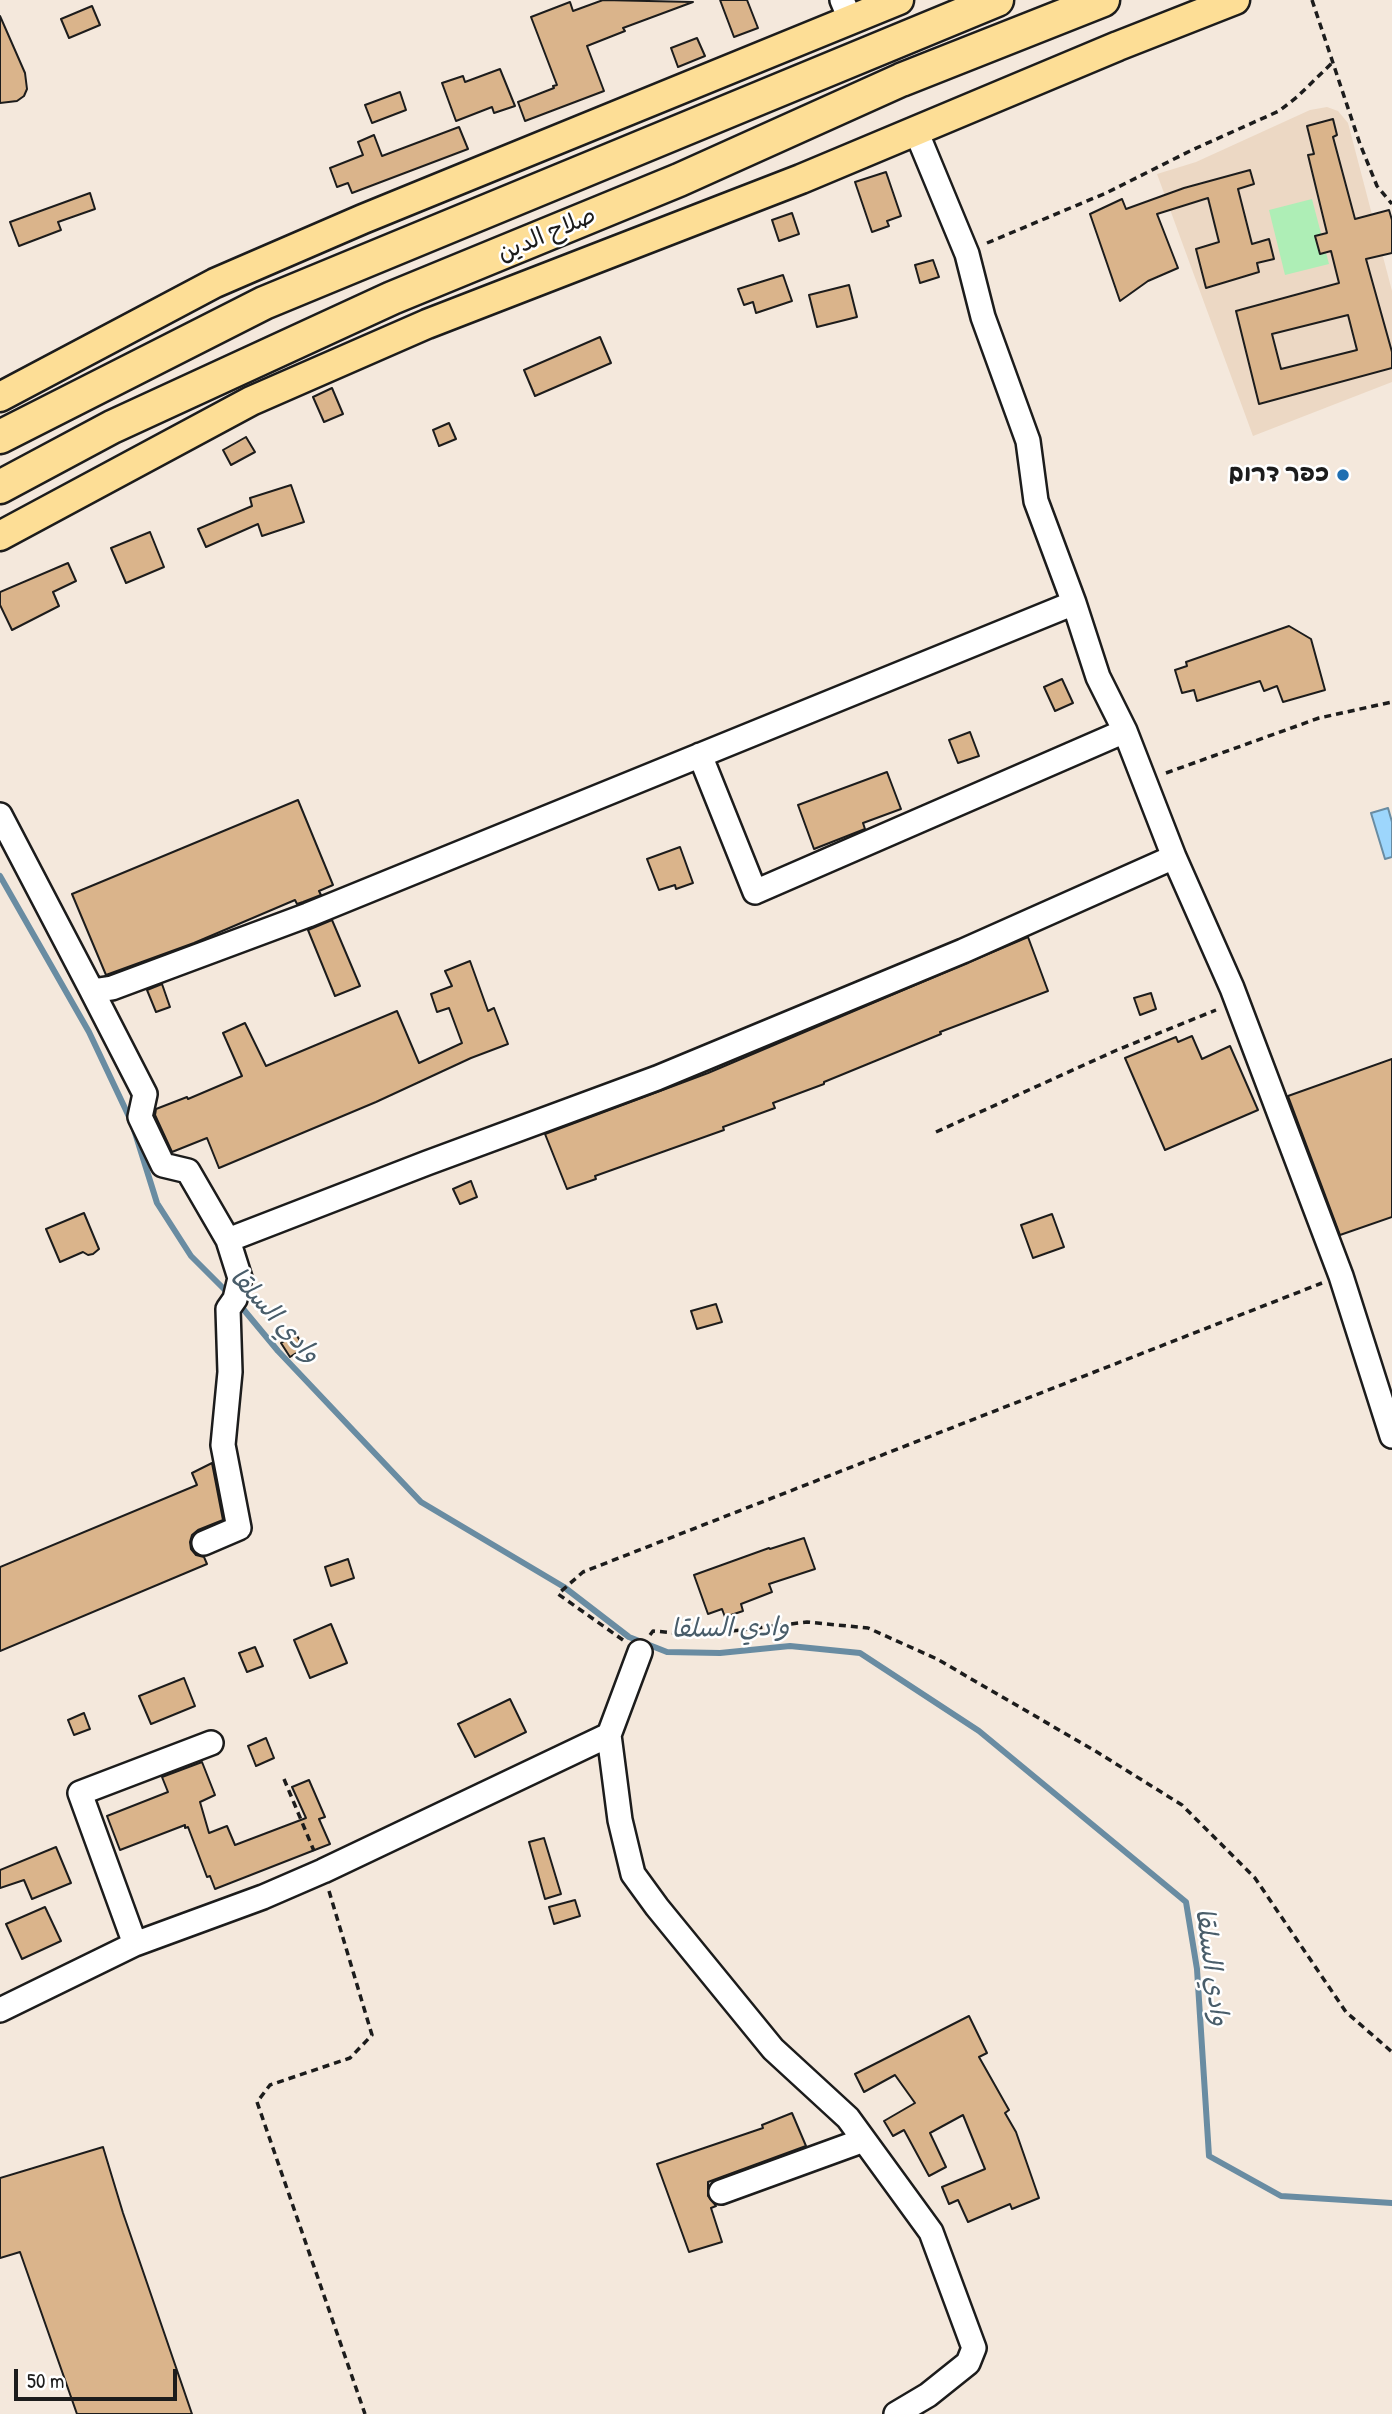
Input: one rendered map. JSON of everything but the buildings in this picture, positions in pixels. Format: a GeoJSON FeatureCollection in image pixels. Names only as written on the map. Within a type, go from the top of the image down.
{"type":"FeatureCollection","features":[{"type":"Feature","properties":{"kind":"highway","name":"صلاح الدين"},"geometry":{"type":"LineString","coordinates":[[0,437],[264,303],[996,0]]}},
{"type":"Feature","properties":{"kind":"highway","name":"صلاح الدين"},"geometry":{"type":"LineString","coordinates":[[0,488],[112,427],[392,298],[679,180],[901,80],[1103,0]]}},
{"type":"Feature","properties":{"kind":"highway"},"geometry":{"type":"LineString","coordinates":[[99,385],[107,390],[114,404],[112,427]]}},
{"type":"Feature","properties":{"kind":"main road"},"geometry":{"type":"LineString","coordinates":[[0,397],[215,283],[846,9],[899,0]]}},
{"type":"Feature","properties":{"kind":"main road"},"geometry":{"type":"LineString","coordinates":[[0,536],[148,454],[264,395],[427,324],[801,179],[1118,46],[1236,0]]}},
{"type":"Feature","properties":{"kind":"street"},"geometry":{"type":"LineString","coordinates":[[916,131],[966,251],[984,317],[1028,441],[1036,501],[1098,677],[1125,732],[1174,857],[1237,1001],[1341,1276],[1392,1436]]}},
{"type":"Feature","properties":{"kind":"street"},"geometry":{"type":"LineString","coordinates":[[92,991],[112,988],[307,915],[1074,603]]}},
{"type":"Feature","properties":{"kind":"street"},"geometry":{"type":"LineString","coordinates":[[700,755],[755,892],[1125,732]]}},
{"type":"Feature","properties":{"kind":"street"},"geometry":{"type":"LineString","coordinates":[[0,815],[145,1094],[140,1117],[163,1165],[188,1171],[228,1240],[240,1278],[235,1299],[228,1309],[230,1372],[223,1446],[239,1528],[204,1543]]}},
{"type":"Feature","properties":{"kind":"street"},"geometry":{"type":"LineString","coordinates":[[228,1240],[427,1163],[657,1079],[963,951],[1174,857]]}},
{"type":"Feature","properties":{"kind":"street"},"geometry":{"type":"LineString","coordinates":[[640,1652],[610,1735],[621,1820],[633,1874],[773,2049],[848,2118],[931,2232],[974,2348],[968,2363],[928,2395],[896,2414]]}},
{"type":"Feature","properties":{"kind":"street"},"geometry":{"type":"LineString","coordinates":[[0,2010],[135,1944],[263,1897],[323,1871],[610,1735]]}},
{"type":"Feature","properties":{"kind":"street"},"geometry":{"type":"LineString","coordinates":[[135,1944],[80,1793],[211,1743]]}},
{"type":"Feature","properties":{"kind":"street"},"geometry":{"type":"LineString","coordinates":[[721,2192],[864,2140]]}},
{"type":"Feature","properties":{"kind":"path"},"geometry":{"type":"LineString","coordinates":[[1312,0],[1360,144],[1377,186],[1392,204]]}},
{"type":"Feature","properties":{"kind":"path"},"geometry":{"type":"LineString","coordinates":[[966,251],[1106,193],[1192,150],[1270,116],[1297,97],[1333,62]]}},
{"type":"Feature","properties":{"kind":"path"},"geometry":{"type":"LineString","coordinates":[[1144,781],[1319,719],[1392,702]]}},
{"type":"Feature","properties":{"kind":"path"},"geometry":{"type":"LineString","coordinates":[[936,1132],[1117,1050],[1237,1001]]}},
{"type":"Feature","properties":{"kind":"path"},"geometry":{"type":"LineString","coordinates":[[640,1652],[558,1594],[583,1572],[1341,1276]]}},
{"type":"Feature","properties":{"kind":"path"},"geometry":{"type":"LineString","coordinates":[[640,1652],[640,1643],[653,1632],[699,1635],[807,1622],[868,1628],[937,1658],[1182,1805],[1255,1878],[1346,2012],[1392,2052]]}},
{"type":"Feature","properties":{"kind":"path"},"geometry":{"type":"LineString","coordinates":[[284,1779],[323,1871],[372,2035],[350,2058],[270,2085],[257,2102],[365,2414]]}},
{"type":"Feature","properties":{"kind":"shaded area"},"geometry":{"type":"Polygon","coordinates":[[[1327,107],[1338,111],[1348,123],[1392,291],[1392,382],[1253,436],[1157,174],[1196,162],[1310,110],[1327,107]]]}},
{"type":"Feature","properties":{"kind":"green space"},"geometry":{"type":"Polygon","coordinates":[[[1312,199],[1329,264],[1285,275],[1269,210],[1312,199]]]}},
{"type":"Feature","properties":{"kind":"water"},"geometry":{"type":"Polygon","coordinates":[[[1388,808],[1392,822],[1392,857],[1385,859],[1371,813],[1388,808]]]}},
{"type":"Feature","properties":{"kind":"waterway","name":"وادي السلقا"},"geometry":{"type":"LineString","coordinates":[[0,876],[89,1032],[132,1123],[157,1203],[191,1256],[231,1296]]}},
{"type":"Feature","properties":{"kind":"waterway","name":"وادي السلقا"},"geometry":{"type":"LineString","coordinates":[[239,1304],[278,1351],[421,1502],[564,1587],[629,1637],[667,1652],[720,1653],[790,1646],[860,1653],[979,1731],[1186,1902],[1197,1969],[1209,2156],[1281,2196],[1392,2203]]}},
{"type":"Feature","properties":{"kind":"place","name":"כפר דרום"},"geometry":{"type":"Point","coordinates":[1343,475]}}]}
